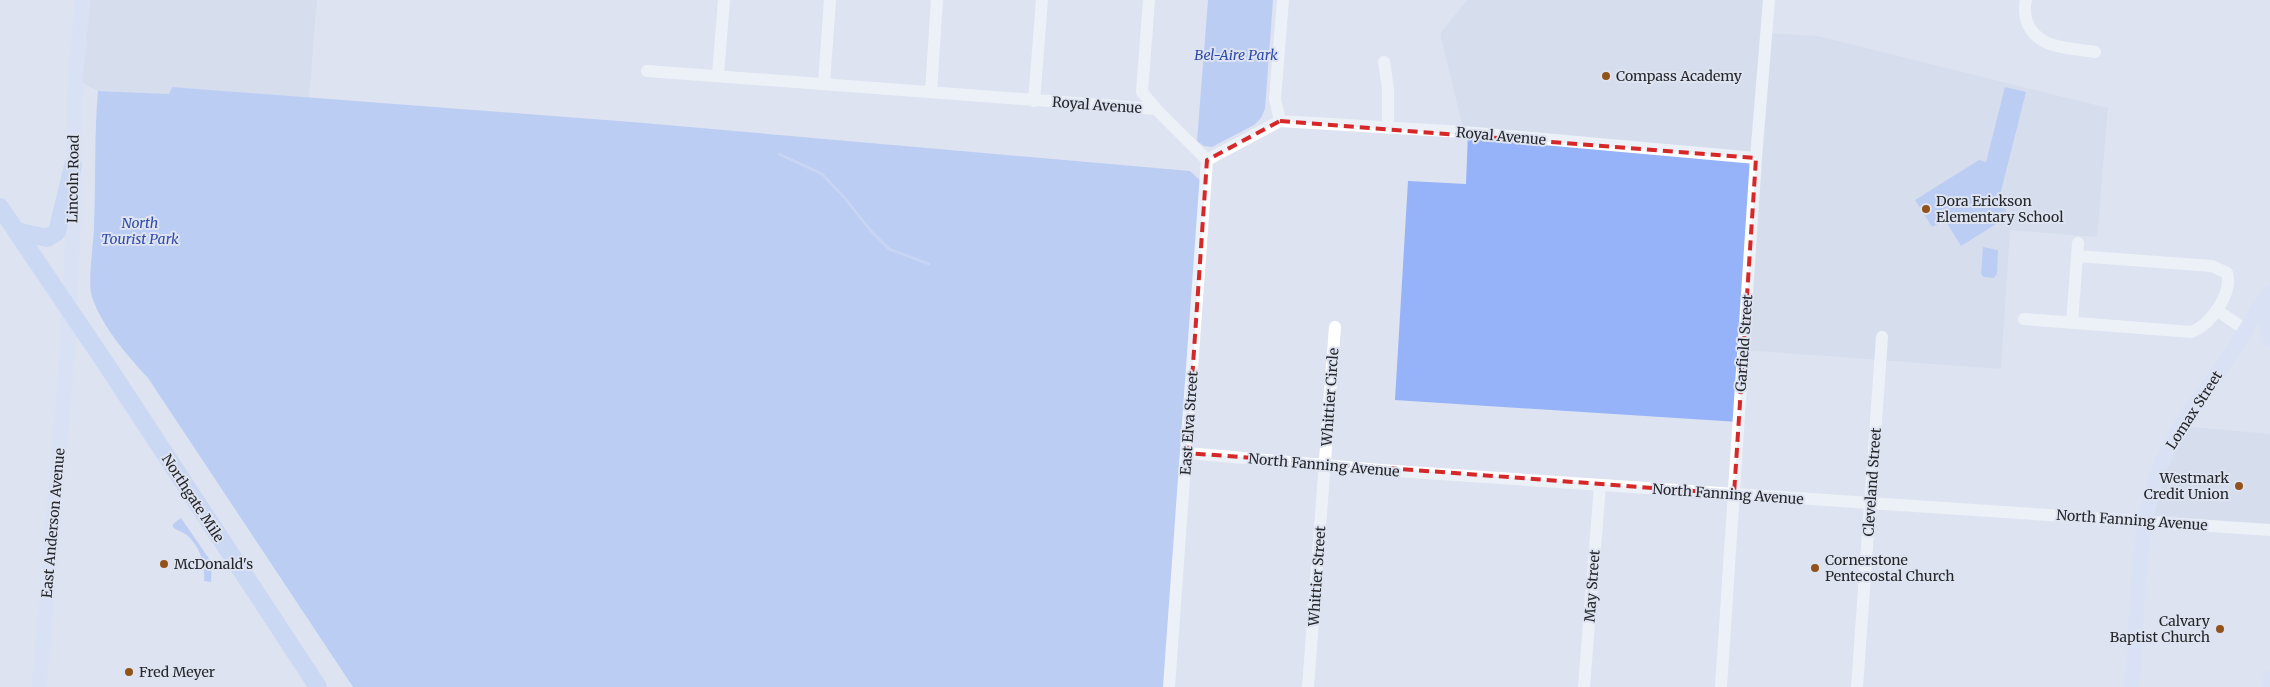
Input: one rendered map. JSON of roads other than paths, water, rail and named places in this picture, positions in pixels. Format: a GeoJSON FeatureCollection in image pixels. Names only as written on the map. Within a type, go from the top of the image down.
{"type":"FeatureCollection","features":[{"type":"Feature","properties":{"kind":"highway"},"geometry":{"type":"LineString","coordinates":[[16,231],[47,238],[57,232],[73,166]]}},
{"type":"Feature","properties":{"kind":"highway","name":"Northgate Mile"},"geometry":{"type":"LineString","coordinates":[[0,207],[318,687]]}},
{"type":"Feature","properties":{"kind":"main road","name":"Lincoln Road"},"geometry":{"type":"LineString","coordinates":[[67,359],[75,79],[83,0]]}},
{"type":"Feature","properties":{"kind":"main road","name":"Lomax Street"},"geometry":{"type":"LineString","coordinates":[[2132,687],[2146,520],[2161,464],[2171,442],[2246,330],[2256,311],[2270,293]]}},
{"type":"Feature","properties":{"kind":"main road"},"geometry":{"type":"LineString","coordinates":[[2270,293],[2267,326],[2270,339]]}},
{"type":"Feature","properties":{"kind":"main road","name":"East Anderson Avenue"},"geometry":{"type":"LineString","coordinates":[[39,687],[67,359]]}},
{"type":"Feature","properties":{"kind":"main road"},"geometry":{"type":"LineString","coordinates":[[2269,687],[2270,678]]}},
{"type":"Feature","properties":{"kind":"street"},"geometry":{"type":"LineString","coordinates":[[718,75],[724,0]]}},
{"type":"Feature","properties":{"kind":"street"},"geometry":{"type":"LineString","coordinates":[[824,84],[830,0]]}},
{"type":"Feature","properties":{"kind":"street"},"geometry":{"type":"LineString","coordinates":[[931,92],[937,0]]}},
{"type":"Feature","properties":{"kind":"street"},"geometry":{"type":"LineString","coordinates":[[1034,101],[1042,0]]}},
{"type":"Feature","properties":{"kind":"street"},"geometry":{"type":"LineString","coordinates":[[1149,0],[1142,92],[1156,109]]}},
{"type":"Feature","properties":{"kind":"street"},"geometry":{"type":"LineString","coordinates":[[1207,160],[1280,121],[1275,99],[1283,0]]}},
{"type":"Feature","properties":{"kind":"street","name":"Garfield Street"},"geometry":{"type":"LineString","coordinates":[[1721,687],[1756,158],[1769,0]]}},
{"type":"Feature","properties":{"kind":"street"},"geometry":{"type":"LineString","coordinates":[[2026,0],[2025,14],[2028,27],[2038,39],[2047,43],[2095,52]]}},
{"type":"Feature","properties":{"kind":"street"},"geometry":{"type":"LineString","coordinates":[[1384,62],[1388,89],[1388,128]]}},
{"type":"Feature","properties":{"kind":"street","name":"Royal Avenue"},"geometry":{"type":"LineString","coordinates":[[647,71],[1156,109],[1207,160]]}},
{"type":"Feature","properties":{"kind":"street","name":"Royal Avenue"},"geometry":{"type":"LineString","coordinates":[[1280,121],[1756,158]]}},
{"type":"Feature","properties":{"kind":"street","name":"East Elva Street"},"geometry":{"type":"LineString","coordinates":[[1169,687],[1207,160]]}},
{"type":"Feature","properties":{"kind":"street"},"geometry":{"type":"LineString","coordinates":[[2024,319],[2072,323],[2192,332],[2204,326],[2218,311],[2228,277],[2227,273],[2220,268],[2077,250],[2072,323]]}},
{"type":"Feature","properties":{"kind":"street"},"geometry":{"type":"LineString","coordinates":[[2218,311],[2246,330]]}},
{"type":"Feature","properties":{"kind":"street","name":"Whittier Circle"},"geometry":{"type":"LineString","coordinates":[[1325,466],[1335,327]]}},
{"type":"Feature","properties":{"kind":"street","name":"Cleveland Street"},"geometry":{"type":"LineString","coordinates":[[1857,687],[1882,337]]}},
{"type":"Feature","properties":{"kind":"street","name":"North Fanning Avenue"},"geometry":{"type":"LineString","coordinates":[[1187,453],[1325,466],[2146,520],[2270,530]]}},
{"type":"Feature","properties":{"kind":"street","name":"Whittier Street"},"geometry":{"type":"LineString","coordinates":[[1308,687],[1325,466]]}},
{"type":"Feature","properties":{"kind":"street","name":"May Street"},"geometry":{"type":"LineString","coordinates":[[1584,687],[1600,485]]}},
{"type":"Feature","properties":{"kind":"waterway"},"geometry":{"type":"LineString","coordinates":[[779,154],[822,174],[844,197],[870,230],[889,249],[929,264]]}},
{"type":"Feature","properties":{"kind":"place","name":"Compass Academy"},"geometry":{"type":"Point","coordinates":[1606,76]}},
{"type":"Feature","properties":{"kind":"place","name":"Dora Erickson Elementary School"},"geometry":{"type":"Point","coordinates":[1926,209]}},
{"type":"Feature","properties":{"kind":"place","name":"Westmark Credit Union"},"geometry":{"type":"Point","coordinates":[2239,486]}},
{"type":"Feature","properties":{"kind":"place","name":"McDonald's"},"geometry":{"type":"Point","coordinates":[164,564]}},
{"type":"Feature","properties":{"kind":"place","name":"Cornerstone Pentecostal Church"},"geometry":{"type":"Point","coordinates":[1815,568]}},
{"type":"Feature","properties":{"kind":"place","name":"Calvary Baptist Church"},"geometry":{"type":"Point","coordinates":[2220,629]}},
{"type":"Feature","properties":{"kind":"place","name":"Fred Meyer"},"geometry":{"type":"Point","coordinates":[129,672]}},
{"type":"Feature","properties":{"kind":"park label","name":"Bel-Aire Park"},"geometry":{"type":"Point","coordinates":[1236,55]}},
{"type":"Feature","properties":{"kind":"park label","name":"North Tourist Park"},"geometry":{"type":"Point","coordinates":[140,232]}}]}
